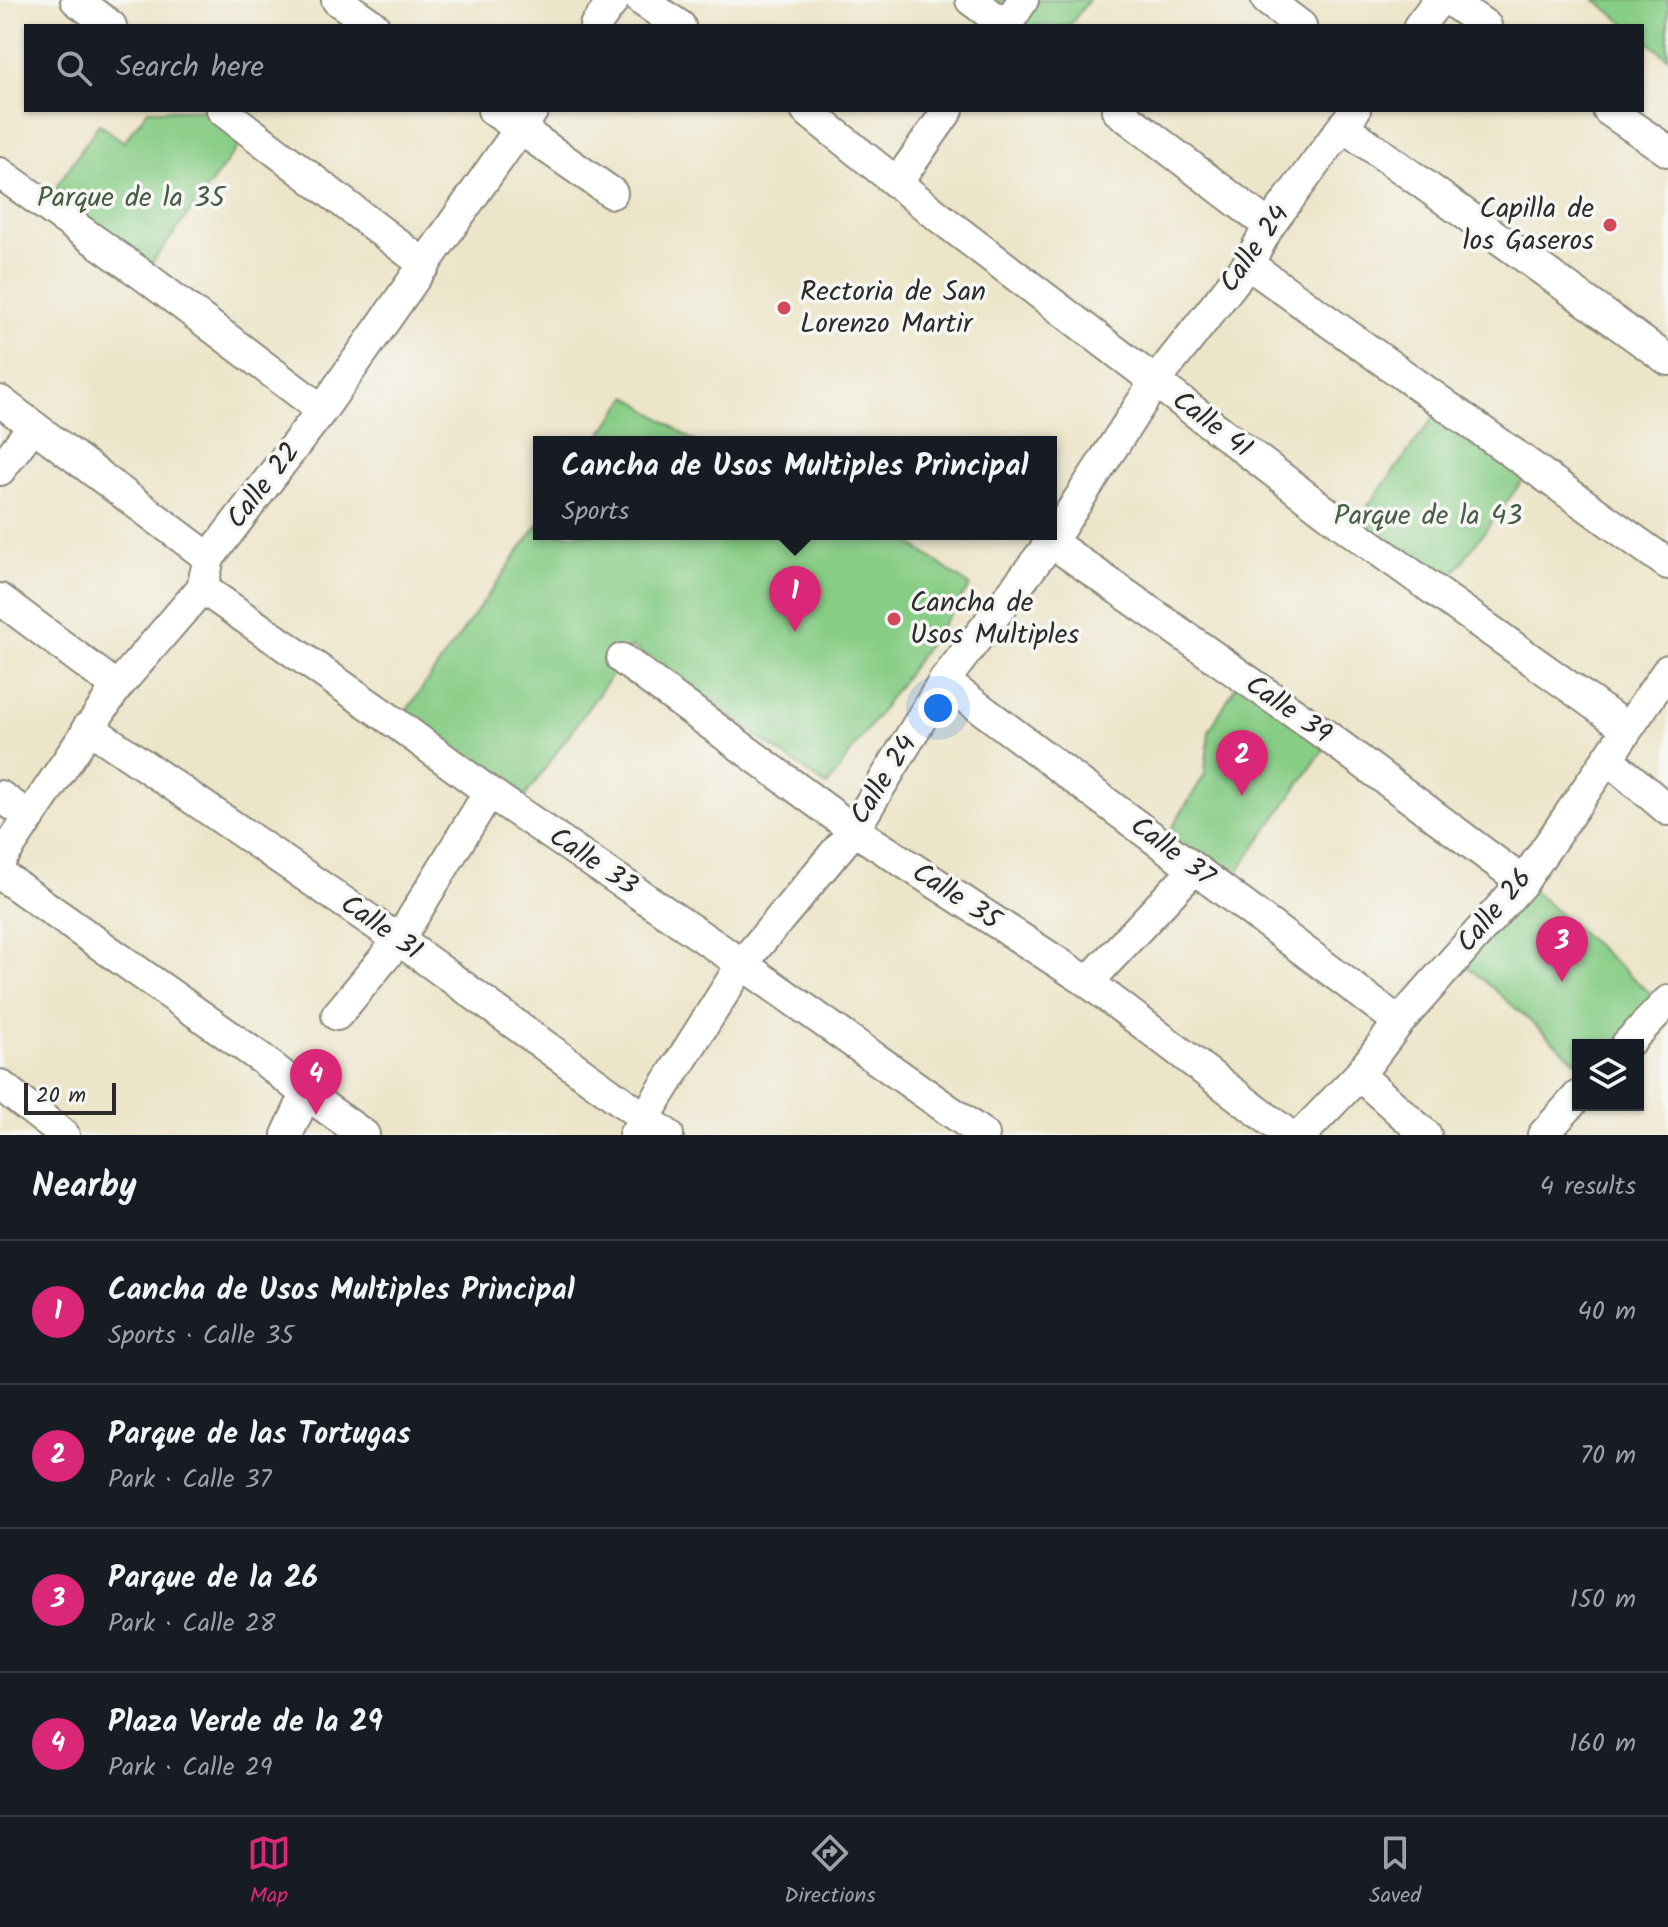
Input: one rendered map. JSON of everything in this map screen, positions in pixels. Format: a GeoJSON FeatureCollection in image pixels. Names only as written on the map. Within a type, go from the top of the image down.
{"type":"FeatureCollection","features":[{"type":"Feature","properties":{"kind":"street"},"geometry":{"type":"LineString","coordinates":[[76,0],[108,24]]}},
{"type":"Feature","properties":{"kind":"street"},"geometry":{"type":"LineString","coordinates":[[337,0],[371,24]]}},
{"type":"Feature","properties":{"kind":"street"},"geometry":{"type":"LineString","coordinates":[[596,24],[614,0]]}},
{"type":"Feature","properties":{"kind":"street"},"geometry":{"type":"LineString","coordinates":[[641,0],[677,24]]}},
{"type":"Feature","properties":{"kind":"street"},"geometry":{"type":"LineString","coordinates":[[971,0],[1003,24]]}},
{"type":"Feature","properties":{"kind":"street"},"geometry":{"type":"LineString","coordinates":[[1007,24],[1023,0]]}},
{"type":"Feature","properties":{"kind":"street"},"geometry":{"type":"LineString","coordinates":[[1267,0],[1298,24]]}},
{"type":"Feature","properties":{"kind":"street"},"geometry":{"type":"LineString","coordinates":[[1421,24],[1439,0]]}},
{"type":"Feature","properties":{"kind":"street"},"geometry":{"type":"LineString","coordinates":[[1449,0],[1483,24]]}},
{"type":"Feature","properties":{"kind":"street"},"geometry":{"type":"LineString","coordinates":[[225,112],[425,265]]}},
{"type":"Feature","properties":{"kind":"street"},"geometry":{"type":"LineString","coordinates":[[501,112],[527,119],[612,193]]}},
{"type":"Feature","properties":{"kind":"street","name":"Calle 41"},"geometry":{"type":"LineString","coordinates":[[808,112],[1350,530],[1627,728]]}},
{"type":"Feature","properties":{"kind":"street"},"geometry":{"type":"LineString","coordinates":[[897,183],[947,112]]}},
{"type":"Feature","properties":{"kind":"street"},"geometry":{"type":"LineString","coordinates":[[1120,112],[1269,226]]}},
{"type":"Feature","properties":{"kind":"street"},"geometry":{"type":"LineString","coordinates":[[1611,112],[1668,151]]}},
{"type":"Feature","properties":{"kind":"street"},"geometry":{"type":"LineString","coordinates":[[1350,118],[1668,360]]}},
{"type":"Feature","properties":{"kind":"street","name":"Calle 24"},"geometry":{"type":"LineString","coordinates":[[1057,533],[1155,382],[1248,264],[1269,226],[1350,118]]}},
{"type":"Feature","properties":{"kind":"street","name":"Calle 22"},"geometry":{"type":"LineString","coordinates":[[0,861],[117,687],[202,588],[209,558],[322,410],[527,119]]}},
{"type":"Feature","properties":{"kind":"street"},"geometry":{"type":"LineString","coordinates":[[0,173],[143,275],[322,410]]}},
{"type":"Feature","properties":{"kind":"street"},"geometry":{"type":"LineString","coordinates":[[1248,264],[1668,564]]}},
{"type":"Feature","properties":{"kind":"street"},"geometry":{"type":"LineString","coordinates":[[0,401],[209,558]]}},
{"type":"Feature","properties":{"kind":"street"},"geometry":{"type":"LineString","coordinates":[[0,470],[33,426]]}},
{"type":"Feature","properties":{"kind":"street","name":"Calle 24"},"geometry":{"type":"LineString","coordinates":[[650,1129],[742,964],[854,830],[944,681],[1051,542]]}},
{"type":"Feature","properties":{"kind":"street","name":"Calle 39"},"geometry":{"type":"LineString","coordinates":[[1051,542],[1331,739],[1523,882]]}},
{"type":"Feature","properties":{"kind":"street","name":"Calle 33"},"geometry":{"type":"LineString","coordinates":[[202,588],[489,792],[742,964],[984,1135]]}},
{"type":"Feature","properties":{"kind":"street"},"geometry":{"type":"LineString","coordinates":[[0,599],[117,687]]}},
{"type":"Feature","properties":{"kind":"street","name":"Calle 35"},"geometry":{"type":"LineString","coordinates":[[622,659],[854,830],[1088,982],[1289,1135]]}},
{"type":"Feature","properties":{"kind":"street","name":"Calle 26"},"geometry":{"type":"LineString","coordinates":[[1301,1135],[1359,1075],[1399,1022],[1523,882],[1668,670]]}},
{"type":"Feature","properties":{"kind":"street","name":"Calle 37"},"geometry":{"type":"LineString","coordinates":[[944,681],[1399,1022]]}},
{"type":"Feature","properties":{"kind":"street","name":"Calle 31"},"geometry":{"type":"LineString","coordinates":[[88,727],[399,940],[650,1129]]}},
{"type":"Feature","properties":{"kind":"street"},"geometry":{"type":"LineString","coordinates":[[1608,759],[1668,810]]}},
{"type":"Feature","properties":{"kind":"street"},"geometry":{"type":"LineString","coordinates":[[337,1015],[399,940],[489,792]]}},
{"type":"Feature","properties":{"kind":"street"},"geometry":{"type":"LineString","coordinates":[[0,796],[30,817]]}},
{"type":"Feature","properties":{"kind":"street"},"geometry":{"type":"LineString","coordinates":[[1088,982],[1194,869]]}},
{"type":"Feature","properties":{"kind":"street"},"geometry":{"type":"LineString","coordinates":[[0,874],[364,1135]]}},
{"type":"Feature","properties":{"kind":"street"},"geometry":{"type":"LineString","coordinates":[[1632,1039],[1668,1001]]}},
{"type":"Feature","properties":{"kind":"street"},"geometry":{"type":"LineString","coordinates":[[1359,1075],[1426,1135]]}},
{"type":"Feature","properties":{"kind":"street"},"geometry":{"type":"LineString","coordinates":[[0,1085],[64,1135]]}},
{"type":"Feature","properties":{"kind":"street"},"geometry":{"type":"LineString","coordinates":[[287,1135],[306,1094]]}},
{"type":"Feature","properties":{"kind":"street"},"geometry":{"type":"LineString","coordinates":[[1543,1135],[1572,1103]]}},
{"type":"Feature","properties":{"kind":"green space"},"geometry":{"type":"Polygon","coordinates":[[[971,0],[1089,0],[1071,24],[1003,24],[971,0]]]}},
{"type":"Feature","properties":{"kind":"green space"},"geometry":{"type":"Polygon","coordinates":[[[1595,0],[1668,0],[1668,58],[1644,39],[1644,24],[1625,24],[1595,0]]]}},
{"type":"Feature","properties":{"kind":"green space","name":"Parque de la 35"},"geometry":{"type":"Polygon","coordinates":[[[146,112],[225,112],[250,131],[143,275],[44,205],[99,124],[124,142],[146,112]]]}},
{"type":"Feature","properties":{"kind":"green space"},"geometry":{"type":"Polygon","coordinates":[[[628,396],[686,436],[600,436],[628,396]]]}},
{"type":"Feature","properties":{"kind":"green space","name":"Parque de la 43"},"geometry":{"type":"Polygon","coordinates":[[[1443,405],[1532,468],[1438,594],[1350,530],[1443,405]]]}},
{"type":"Feature","properties":{"kind":"green space"},"geometry":{"type":"Polygon","coordinates":[[[533,531],[533,540],[906,540],[970,586],[827,786],[632,647],[516,809],[397,724],[533,531]]]}},
{"type":"Feature","properties":{"kind":"green space"},"geometry":{"type":"Polygon","coordinates":[[[1241,677],[1331,739],[1224,891],[1162,844],[1205,774],[1209,731],[1241,677]]]}},
{"type":"Feature","properties":{"kind":"green space"},"geometry":{"type":"Polygon","coordinates":[[[1523,882],[1664,1005],[1632,1039],[1572,1039],[1572,1058],[1459,959],[1523,882]]]}},
{"type":"Feature","properties":{"kind":"place","name":"Capilla de los Gaseros"},"geometry":{"type":"Point","coordinates":[1610,225]}},
{"type":"Feature","properties":{"kind":"place","name":"Rectoria de San Lorenzo Martir"},"geometry":{"type":"Point","coordinates":[784,308]}},
{"type":"Feature","properties":{"kind":"place","name":"Cancha de Usos Multiples"},"geometry":{"type":"Point","coordinates":[894,619]}},
{"type":"Feature","properties":{"kind":"place","name":"Cancha de Usos Multiples Principal"},"geometry":{"type":"Point","coordinates":[795,632]}},
{"type":"Feature","properties":{"kind":"place","name":"Parque de las Tortugas"},"geometry":{"type":"Point","coordinates":[1242,796]}},
{"type":"Feature","properties":{"kind":"place","name":"Parque de la 26"},"geometry":{"type":"Point","coordinates":[1562,982]}},
{"type":"Feature","properties":{"kind":"place","name":"Plaza Verde de la 29"},"geometry":{"type":"Point","coordinates":[316,1115]}}]}
